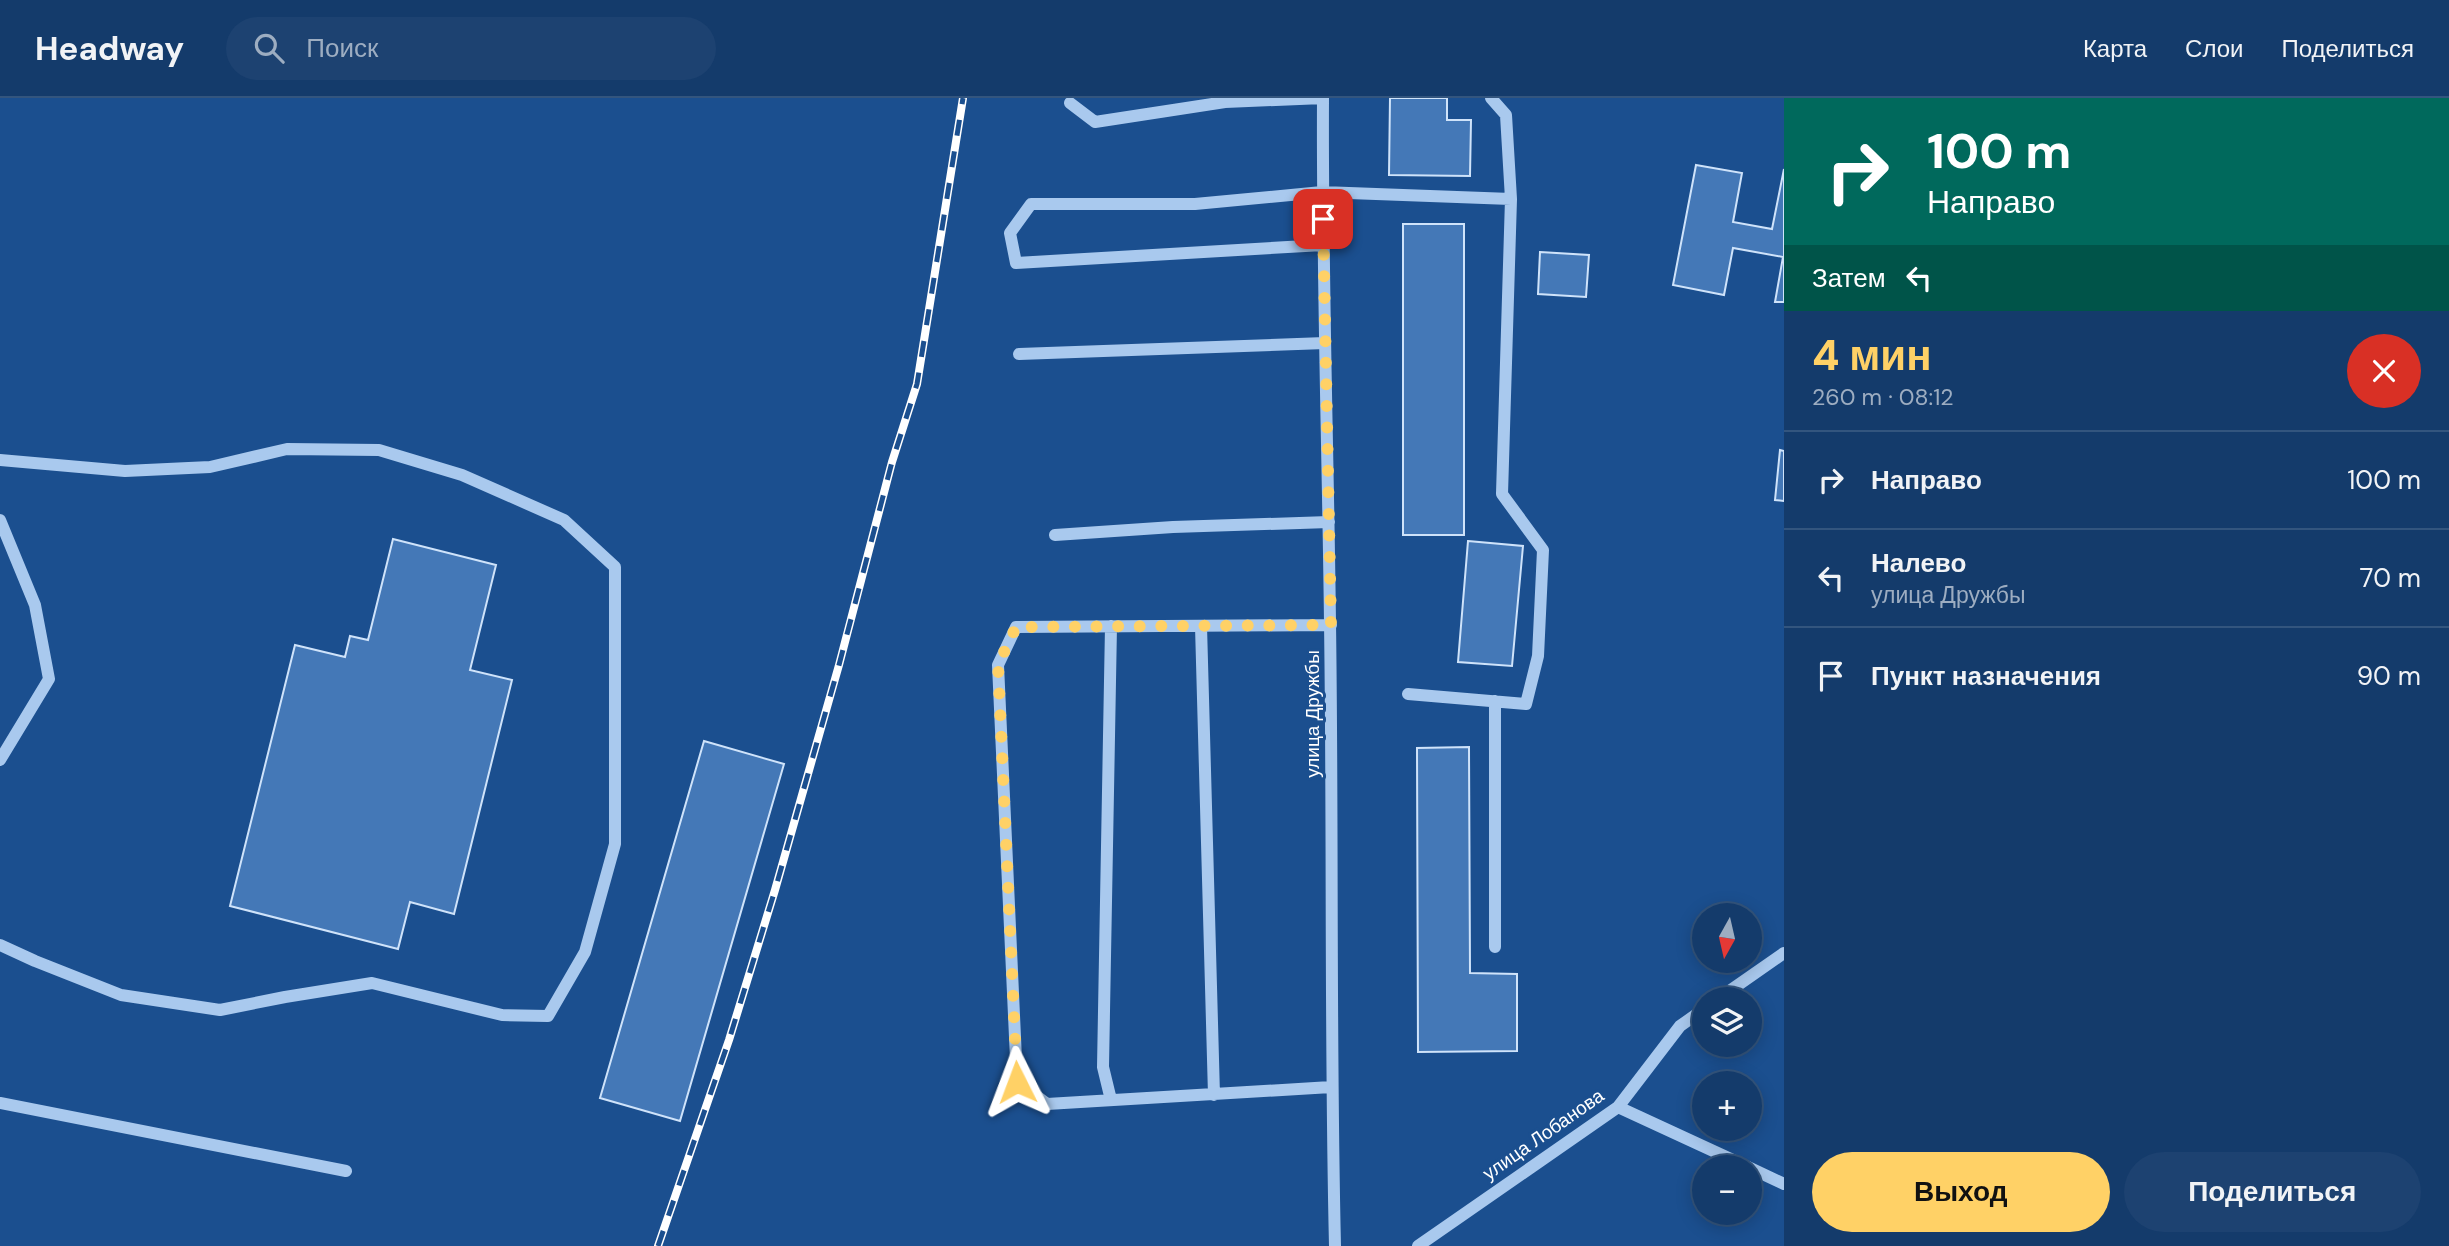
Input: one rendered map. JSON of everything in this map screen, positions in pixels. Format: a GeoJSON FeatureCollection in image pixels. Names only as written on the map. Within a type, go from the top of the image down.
{"type":"FeatureCollection","features":[{"type":"Feature","properties":{"kind":"street"},"geometry":{"type":"LineString","coordinates":[[1070,103],[1096,121],[1224,102],[1323,98]]}},
{"type":"Feature","properties":{"kind":"street","name":"улица Дружбы"},"geometry":{"type":"LineString","coordinates":[[1323,98],[1322,192],[1331,625],[1331,1087],[1335,1246]]}},
{"type":"Feature","properties":{"kind":"street"},"geometry":{"type":"LineString","coordinates":[[1408,694],[1525,704],[1538,656],[1543,550],[1502,494],[1511,199],[1506,116],[1491,98]]}},
{"type":"Feature","properties":{"kind":"street"},"geometry":{"type":"LineString","coordinates":[[1323,245],[1016,263],[1010,233],[1031,204],[1195,204],[1322,192],[1511,199]]}},
{"type":"Feature","properties":{"kind":"street"},"geometry":{"type":"LineString","coordinates":[[1019,354],[1325,343]]}},
{"type":"Feature","properties":{"kind":"street"},"geometry":{"type":"LineString","coordinates":[[0,460],[125,471],[210,467],[287,449],[379,450],[462,475],[564,520],[615,567],[615,844],[585,953],[548,1016],[502,1016],[372,983],[220,1010],[121,995],[0,945]]}},
{"type":"Feature","properties":{"kind":"street"},"geometry":{"type":"LineString","coordinates":[[0,520],[34,605],[49,679],[0,760]]}},
{"type":"Feature","properties":{"kind":"street"},"geometry":{"type":"LineString","coordinates":[[1055,535],[1173,527],[1329,522]]}},
{"type":"Feature","properties":{"kind":"street"},"geometry":{"type":"LineString","coordinates":[[1331,625],[1016,627],[998,665],[1017,1082],[1047,1104],[1331,1087]]}},
{"type":"Feature","properties":{"kind":"street"},"geometry":{"type":"LineString","coordinates":[[1111,626],[1103,1067],[1111,1100]]}},
{"type":"Feature","properties":{"kind":"street"},"geometry":{"type":"LineString","coordinates":[[1201,626],[1214,1095]]}},
{"type":"Feature","properties":{"kind":"street"},"geometry":{"type":"LineString","coordinates":[[1495,701],[1495,947]]}},
{"type":"Feature","properties":{"kind":"street"},"geometry":{"type":"LineString","coordinates":[[1735,987],[1784,953]]}},
{"type":"Feature","properties":{"kind":"street","name":"улица Лобанова"},"geometry":{"type":"LineString","coordinates":[[1418,1246],[1618,1107],[1680,1026],[1692,1018]]}},
{"type":"Feature","properties":{"kind":"street"},"geometry":{"type":"LineString","coordinates":[[0,1103],[346,1171]]}},
{"type":"Feature","properties":{"kind":"street"},"geometry":{"type":"LineString","coordinates":[[1618,1107],[1721,1155]]}},
{"type":"Feature","properties":{"kind":"street"},"geometry":{"type":"LineString","coordinates":[[1762,1174],[1784,1184]]}},
{"type":"Feature","properties":{"kind":"building"},"geometry":{"type":"Polygon","coordinates":[[[1390,98],[1447,98],[1447,120],[1471,120],[1470,176],[1389,175],[1390,98]]]}},
{"type":"Feature","properties":{"kind":"building"},"geometry":{"type":"Polygon","coordinates":[[[1696,165],[1742,173],[1733,222],[1772,229],[1784,169],[1784,302],[1775,302],[1783,257],[1733,248],[1724,295],[1673,285],[1696,165]]]}},
{"type":"Feature","properties":{"kind":"building"},"geometry":{"type":"Polygon","coordinates":[[[1403,224],[1464,224],[1464,535],[1403,535],[1403,224]]]}},
{"type":"Feature","properties":{"kind":"building"},"geometry":{"type":"Polygon","coordinates":[[[1540,252],[1589,255],[1586,297],[1538,294],[1540,252]]]}},
{"type":"Feature","properties":{"kind":"building"},"geometry":{"type":"Polygon","coordinates":[[[1780,450],[1784,451],[1784,501],[1775,500],[1780,450]]]}},
{"type":"Feature","properties":{"kind":"building"},"geometry":{"type":"Polygon","coordinates":[[[393,539],[496,565],[470,670],[512,680],[454,914],[410,902],[398,949],[230,906],[295,645],[345,657],[350,636],[368,640],[393,539]]]}},
{"type":"Feature","properties":{"kind":"building"},"geometry":{"type":"Polygon","coordinates":[[[1468,541],[1523,546],[1512,666],[1458,662],[1468,541]]]}},
{"type":"Feature","properties":{"kind":"building"},"geometry":{"type":"Polygon","coordinates":[[[704,741],[784,764],[680,1121],[600,1098],[704,741]]]}},
{"type":"Feature","properties":{"kind":"building"},"geometry":{"type":"Polygon","coordinates":[[[1469,747],[1470,973],[1517,974],[1517,1051],[1418,1052],[1417,748],[1469,747]]]}},
{"type":"Feature","properties":{"kind":"railway"},"geometry":{"type":"LineString","coordinates":[[658,1246],[729,1040],[775,890],[839,665],[892,462],[917,384],[963,98]]}},
{"type":"Feature","properties":{"kind":"route"},"geometry":{"type":"LineString","coordinates":[[1017,1082],[998,665],[1016,627],[1331,625],[1323,219]]}}]}
